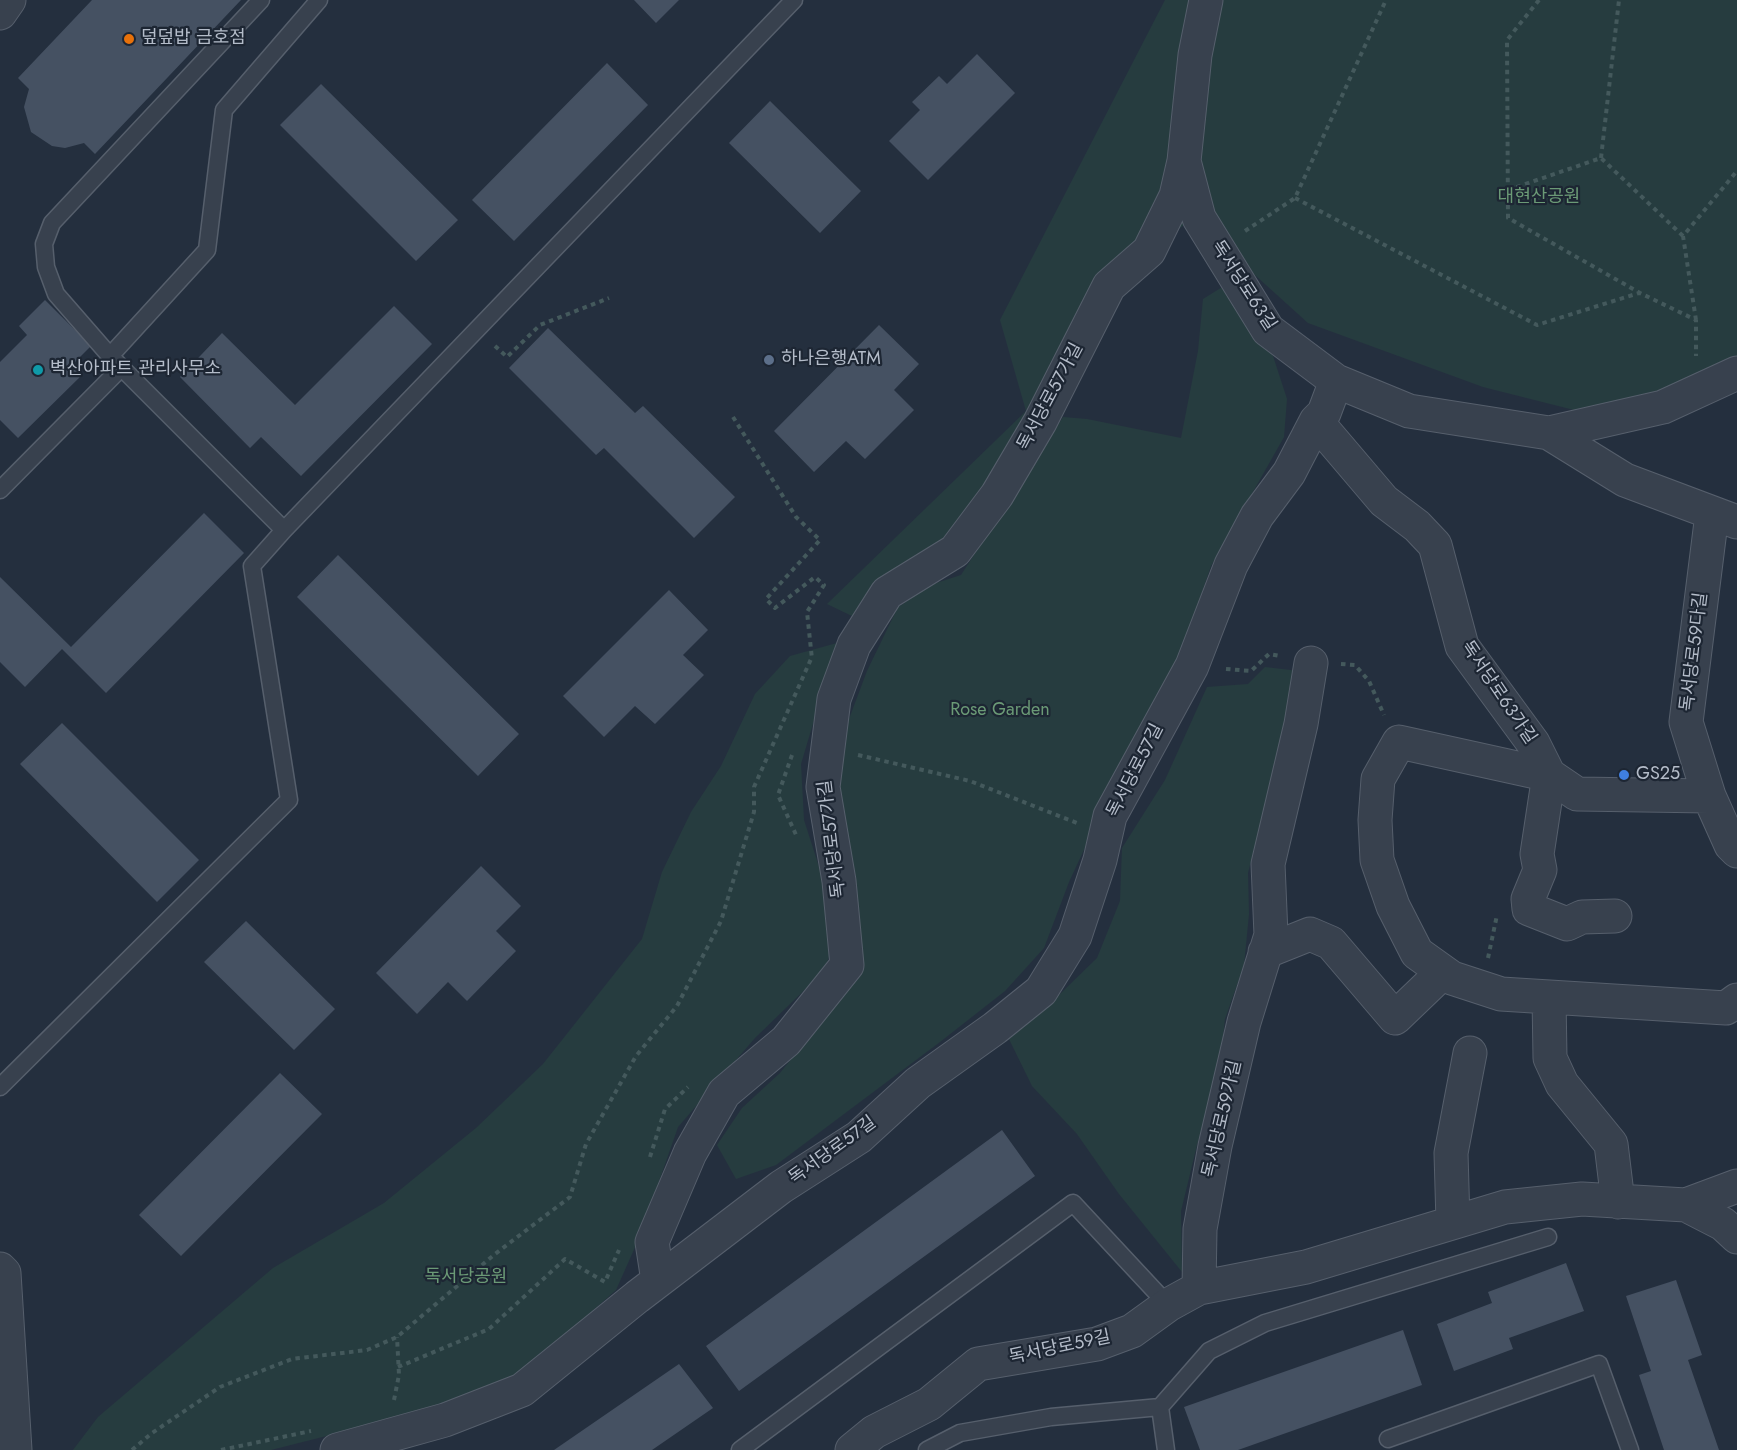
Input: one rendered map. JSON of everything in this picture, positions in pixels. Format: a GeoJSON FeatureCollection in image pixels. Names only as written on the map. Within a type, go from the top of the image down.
{"type":"FeatureCollection","features":[{"type":"Feature","properties":{"kind":"street"},"geometry":{"type":"LineString","coordinates":[[0,13],[9,0]]}},
{"type":"Feature","properties":{"kind":"street","name":"독서당로63길"},"geometry":{"type":"LineString","coordinates":[[1206,0],[1195,55],[1184,161],[1199,218],[1268,330],[1336,381],[1408,411],[1549,433],[1663,407],[1737,373]]}},
{"type":"Feature","properties":{"kind":"street","name":"독서당로57가길"},"geometry":{"type":"LineString","coordinates":[[658,1281],[652,1242],[690,1154],[724,1093],[786,1041],[847,965],[839,881],[823,787],[834,699],[854,645],[887,593],[955,551],[997,495],[1040,422],[1109,286],[1149,251],[1176,196],[1184,161]]}},
{"type":"Feature","properties":{"kind":"street","name":"독서당로57길"},"geometry":{"type":"LineString","coordinates":[[337,1450],[445,1420],[522,1390],[658,1281],[782,1187],[859,1137],[918,1083],[995,1028],[1041,991],[1075,936],[1110,816],[1130,775],[1192,666],[1230,565],[1257,516],[1289,473],[1316,421],[1324,413],[1336,381]]}},
{"type":"Feature","properties":{"kind":"street","name":"독서당로63가길"},"geometry":{"type":"LineString","coordinates":[[1316,421],[1384,501],[1417,526],[1435,545],[1462,646],[1533,743],[1549,775],[1577,794],[1709,796]]}},
{"type":"Feature","properties":{"kind":"street"},"geometry":{"type":"LineString","coordinates":[[1549,433],[1625,480],[1725,518]]}},
{"type":"Feature","properties":{"kind":"street","name":"독서당로59다길"},"geometry":{"type":"LineString","coordinates":[[1725,518],[1686,722],[1709,796],[1731,845],[1737,851]]}},
{"type":"Feature","properties":{"kind":"street","name":"독서당로59가길"},"geometry":{"type":"LineString","coordinates":[[1199,1288],[1200,1229],[1215,1146],[1244,1022],[1271,935],[1268,864],[1301,724],[1311,663]]}},
{"type":"Feature","properties":{"kind":"street"},"geometry":{"type":"LineString","coordinates":[[1615,916],[1582,917],[1568,924],[1528,909],[1528,898],[1540,870],[1537,854],[1549,775],[1400,742],[1378,779],[1375,820],[1377,860],[1393,906],[1417,953],[1443,972],[1500,994],[1726,1008],[1737,1000]]}},
{"type":"Feature","properties":{"kind":"street"},"geometry":{"type":"LineString","coordinates":[[1265,952],[1310,934],[1331,944],[1395,1018],[1443,972]]}},
{"type":"Feature","properties":{"kind":"street"},"geometry":{"type":"LineString","coordinates":[[1549,997],[1550,1058],[1562,1084],[1611,1144],[1618,1202]]}},
{"type":"Feature","properties":{"kind":"street"},"geometry":{"type":"LineString","coordinates":[[1453,1222],[1451,1153],[1470,1053]]}},
{"type":"Feature","properties":{"kind":"street"},"geometry":{"type":"LineString","coordinates":[[1686,1205],[1737,1186]]}},
{"type":"Feature","properties":{"kind":"street","name":"독서당로59길"},"geometry":{"type":"LineString","coordinates":[[852,1450],[874,1432],[929,1404],[978,1364],[1097,1344],[1132,1331],[1168,1305],[1199,1288],[1306,1267],[1505,1207],[1582,1199],[1686,1205],[1723,1224],[1737,1237]]}},
{"type":"Feature","properties":{"kind":"street"},"geometry":{"type":"LineString","coordinates":[[0,1269],[4,1273],[15,1450]]}},
{"type":"Feature","properties":{"kind":"lane"},"geometry":{"type":"LineString","coordinates":[[261,0],[52,223],[44,244],[46,267],[56,294],[116,362],[284,530]]}},
{"type":"Feature","properties":{"kind":"lane"},"geometry":{"type":"LineString","coordinates":[[0,490],[116,362],[207,250],[224,111],[319,0]]}},
{"type":"Feature","properties":{"kind":"lane"},"geometry":{"type":"LineString","coordinates":[[0,1087],[289,800],[252,566],[794,0]]}},
{"type":"Feature","properties":{"kind":"lane"},"geometry":{"type":"LineString","coordinates":[[740,1450],[1073,1203],[1168,1305]]}},
{"type":"Feature","properties":{"kind":"lane"},"geometry":{"type":"LineString","coordinates":[[927,1450],[960,1433],[1051,1417],[1160,1407],[1209,1352],[1265,1323],[1548,1237]]}},
{"type":"Feature","properties":{"kind":"lane"},"geometry":{"type":"LineString","coordinates":[[1388,1438],[1599,1364],[1630,1450]]}},
{"type":"Feature","properties":{"kind":"lane"},"geometry":{"type":"LineString","coordinates":[[1160,1407],[1166,1450]]}},
{"type":"Feature","properties":{"kind":"path"},"geometry":{"type":"LineString","coordinates":[[1218,248],[1295,198],[1386,0]]}},
{"type":"Feature","properties":{"kind":"path"},"geometry":{"type":"LineString","coordinates":[[1539,0],[1507,40],[1508,218],[1640,293],[1696,320]]}},
{"type":"Feature","properties":{"kind":"path"},"geometry":{"type":"LineString","coordinates":[[1601,158],[1619,0]]}},
{"type":"Feature","properties":{"kind":"path"},"geometry":{"type":"LineString","coordinates":[[1508,190],[1601,158]]}},
{"type":"Feature","properties":{"kind":"path"},"geometry":{"type":"LineString","coordinates":[[1601,158],[1683,236],[1696,320],[1695,392]]}},
{"type":"Feature","properties":{"kind":"path"},"geometry":{"type":"LineString","coordinates":[[1683,236],[1737,171]]}},
{"type":"Feature","properties":{"kind":"path"},"geometry":{"type":"LineString","coordinates":[[1295,198],[1538,326],[1640,293]]}},
{"type":"Feature","properties":{"kind":"path"},"geometry":{"type":"LineString","coordinates":[[507,357],[540,325],[609,298]]}},
{"type":"Feature","properties":{"kind":"path"},"geometry":{"type":"LineString","coordinates":[[733,417],[796,517],[820,540],[766,599],[775,608],[815,577],[824,585],[807,612],[812,659]]}},
{"type":"Feature","properties":{"kind":"path"},"geometry":{"type":"LineString","coordinates":[[132,1450],[152,1433],[219,1387],[292,1359],[367,1350],[397,1337],[495,1254],[570,1197],[586,1144],[636,1056],[677,1006],[721,921],[754,812],[753,787],[812,659],[819,650]]}},
{"type":"Feature","properties":{"kind":"path"},"geometry":{"type":"LineString","coordinates":[[1192,666],[1251,671],[1269,654],[1311,663],[1355,664],[1369,681],[1380,709],[1400,742]]}},
{"type":"Feature","properties":{"kind":"path"},"geometry":{"type":"LineString","coordinates":[[828,748],[970,781],[1106,834]]}},
{"type":"Feature","properties":{"kind":"path"},"geometry":{"type":"LineString","coordinates":[[794,751],[778,795],[801,846]]}},
{"type":"Feature","properties":{"kind":"path"},"geometry":{"type":"LineString","coordinates":[[1481,988],[1499,910],[1511,906],[1528,909]]}},
{"type":"Feature","properties":{"kind":"path"},"geometry":{"type":"LineString","coordinates":[[647,1168],[665,1109],[692,1084]]}},
{"type":"Feature","properties":{"kind":"path"},"geometry":{"type":"LineString","coordinates":[[398,1367],[489,1329],[565,1259],[604,1282],[622,1240]]}},
{"type":"Feature","properties":{"kind":"green space"},"geometry":{"type":"Polygon","coordinates":[[[1165,0],[1737,0],[1737,359],[1682,384],[1582,412],[1483,387],[1308,323],[1193,219],[1104,280],[1012,480],[897,608],[930,585],[961,575],[1063,417],[1087,419],[1181,438],[1198,351],[1203,299],[1232,281],[1273,356],[1287,399],[1284,437],[1211,566],[1173,677],[1102,811],[1069,882],[1044,948],[1005,991],[776,1165],[736,1179],[717,1145],[742,1108],[780,1073],[838,1001],[837,789],[843,735],[867,671],[897,609],[879,629],[827,604],[1026,411],[1000,320],[1165,0]]]}},
{"type":"Feature","properties":{"kind":"green space","name":"독서당공원"},"geometry":{"type":"Polygon","coordinates":[[[837,643],[801,764],[804,820],[838,926],[825,970],[755,1038],[678,1127],[640,1236],[616,1290],[531,1366],[481,1397],[271,1450],[73,1450],[98,1417],[273,1268],[384,1203],[476,1128],[543,1064],[642,939],[662,872],[691,812],[721,766],[755,694],[790,656],[837,643]]]}},
{"type":"Feature","properties":{"kind":"green space"},"geometry":{"type":"Polygon","coordinates":[[[1265,667],[1299,671],[1248,873],[1249,914],[1244,965],[1225,1019],[1219,1076],[1197,1145],[1181,1211],[1182,1272],[1119,1194],[1077,1134],[1032,1086],[1008,1037],[1059,995],[1097,958],[1120,901],[1122,848],[1165,780],[1207,687],[1248,684],[1265,667]]]}},
{"type":"Feature","properties":{"kind":"building","name":"덮덮밥 금호점"},"geometry":{"type":"Polygon","coordinates":[[[92,0],[241,0],[95,154],[84,143],[65,148],[52,146],[31,132],[24,107],[29,89],[18,78],[92,0]]]}},
{"type":"Feature","properties":{"kind":"building"},"geometry":{"type":"Polygon","coordinates":[[[634,0],[679,0],[656,23],[634,0]]]}},
{"type":"Feature","properties":{"kind":"building"},"geometry":{"type":"Polygon","coordinates":[[[977,54],[1015,93],[928,180],[889,141],[920,110],[912,102],[939,76],[947,84],[977,54]]]}},
{"type":"Feature","properties":{"kind":"building"},"geometry":{"type":"Polygon","coordinates":[[[607,63],[648,105],[514,241],[472,200],[607,63]]]}},
{"type":"Feature","properties":{"kind":"building"},"geometry":{"type":"Polygon","coordinates":[[[321,84],[458,220],[416,261],[280,125],[321,84]]]}},
{"type":"Feature","properties":{"kind":"building"},"geometry":{"type":"Polygon","coordinates":[[[770,101],[861,191],[820,233],[729,143],[770,101]]]}},
{"type":"Feature","properties":{"kind":"building","name":"벽산아파트 관리사무소"},"geometry":{"type":"Polygon","coordinates":[[[45,300],[91,346],[72,365],[82,375],[18,438],[0,420],[0,362],[27,335],[19,326],[45,300]]]}},
{"type":"Feature","properties":{"kind":"building"},"geometry":{"type":"Polygon","coordinates":[[[394,306],[432,344],[301,476],[261,437],[250,448],[180,377],[222,333],[295,405],[394,306]]]}},
{"type":"Feature","properties":{"kind":"building"},"geometry":{"type":"Polygon","coordinates":[[[879,325],[919,364],[894,390],[914,410],[865,459],[846,441],[814,472],[774,431],[879,325]]]}},
{"type":"Feature","properties":{"kind":"building"},"geometry":{"type":"Polygon","coordinates":[[[548,328],[635,413],[643,406],[735,497],[694,538],[604,448],[596,455],[509,368],[548,328]]]}},
{"type":"Feature","properties":{"kind":"building"},"geometry":{"type":"Polygon","coordinates":[[[204,513],[244,553],[106,693],[62,649],[25,687],[0,662],[0,577],[71,647],[204,513]]]}},
{"type":"Feature","properties":{"kind":"building"},"geometry":{"type":"Polygon","coordinates":[[[338,555],[519,734],[478,776],[297,597],[338,555]]]}},
{"type":"Feature","properties":{"kind":"building"},"geometry":{"type":"Polygon","coordinates":[[[669,590],[708,630],[683,655],[704,675],[655,724],[635,706],[604,737],[563,696],[669,590]]]}},
{"type":"Feature","properties":{"kind":"building"},"geometry":{"type":"Polygon","coordinates":[[[62,723],[199,860],[157,902],[20,764],[62,723]]]}},
{"type":"Feature","properties":{"kind":"building"},"geometry":{"type":"Polygon","coordinates":[[[481,866],[521,906],[496,931],[516,951],[467,1001],[448,982],[417,1014],[376,973],[481,866]]]}},
{"type":"Feature","properties":{"kind":"building"},"geometry":{"type":"Polygon","coordinates":[[[246,921],[335,1009],[294,1050],[204,962],[246,921]]]}},
{"type":"Feature","properties":{"kind":"building"},"geometry":{"type":"Polygon","coordinates":[[[280,1073],[322,1114],[181,1256],[139,1215],[280,1073]]]}},
{"type":"Feature","properties":{"kind":"building"},"geometry":{"type":"Polygon","coordinates":[[[1002,1130],[1035,1176],[739,1391],[706,1346],[1002,1130]]]}},
{"type":"Feature","properties":{"kind":"building"},"geometry":{"type":"Polygon","coordinates":[[[1566,1263],[1584,1311],[1509,1338],[1513,1349],[1454,1371],[1437,1324],[1492,1303],[1488,1292],[1566,1263]]]}},
{"type":"Feature","properties":{"kind":"building"},"geometry":{"type":"Polygon","coordinates":[[[1676,1280],[1702,1355],[1688,1360],[1719,1450],[1664,1450],[1639,1375],[1651,1371],[1626,1296],[1676,1280]]]}},
{"type":"Feature","properties":{"kind":"building"},"geometry":{"type":"Polygon","coordinates":[[[1403,1330],[1422,1385],[1238,1450],[1200,1450],[1184,1407],[1403,1330]]]}},
{"type":"Feature","properties":{"kind":"building"},"geometry":{"type":"Polygon","coordinates":[[[679,1364],[713,1408],[652,1450],[554,1450],[679,1364]]]}},
{"type":"Feature","properties":{"kind":"place","name":"덮덮밥 금호점"},"geometry":{"type":"Point","coordinates":[129,39]}},
{"type":"Feature","properties":{"kind":"place","name":"하나은행ATM"},"geometry":{"type":"Point","coordinates":[769,360]}},
{"type":"Feature","properties":{"kind":"place","name":"벽산아파트 관리사무소"},"geometry":{"type":"Point","coordinates":[38,370]}},
{"type":"Feature","properties":{"kind":"place","name":"GS25"},"geometry":{"type":"Point","coordinates":[1624,775]}},
{"type":"Feature","properties":{"kind":"park label","name":"대현산공원"},"geometry":{"type":"Point","coordinates":[1539,198]}},
{"type":"Feature","properties":{"kind":"park label","name":"Rose Garden"},"geometry":{"type":"Point","coordinates":[1000,711]}}]}
